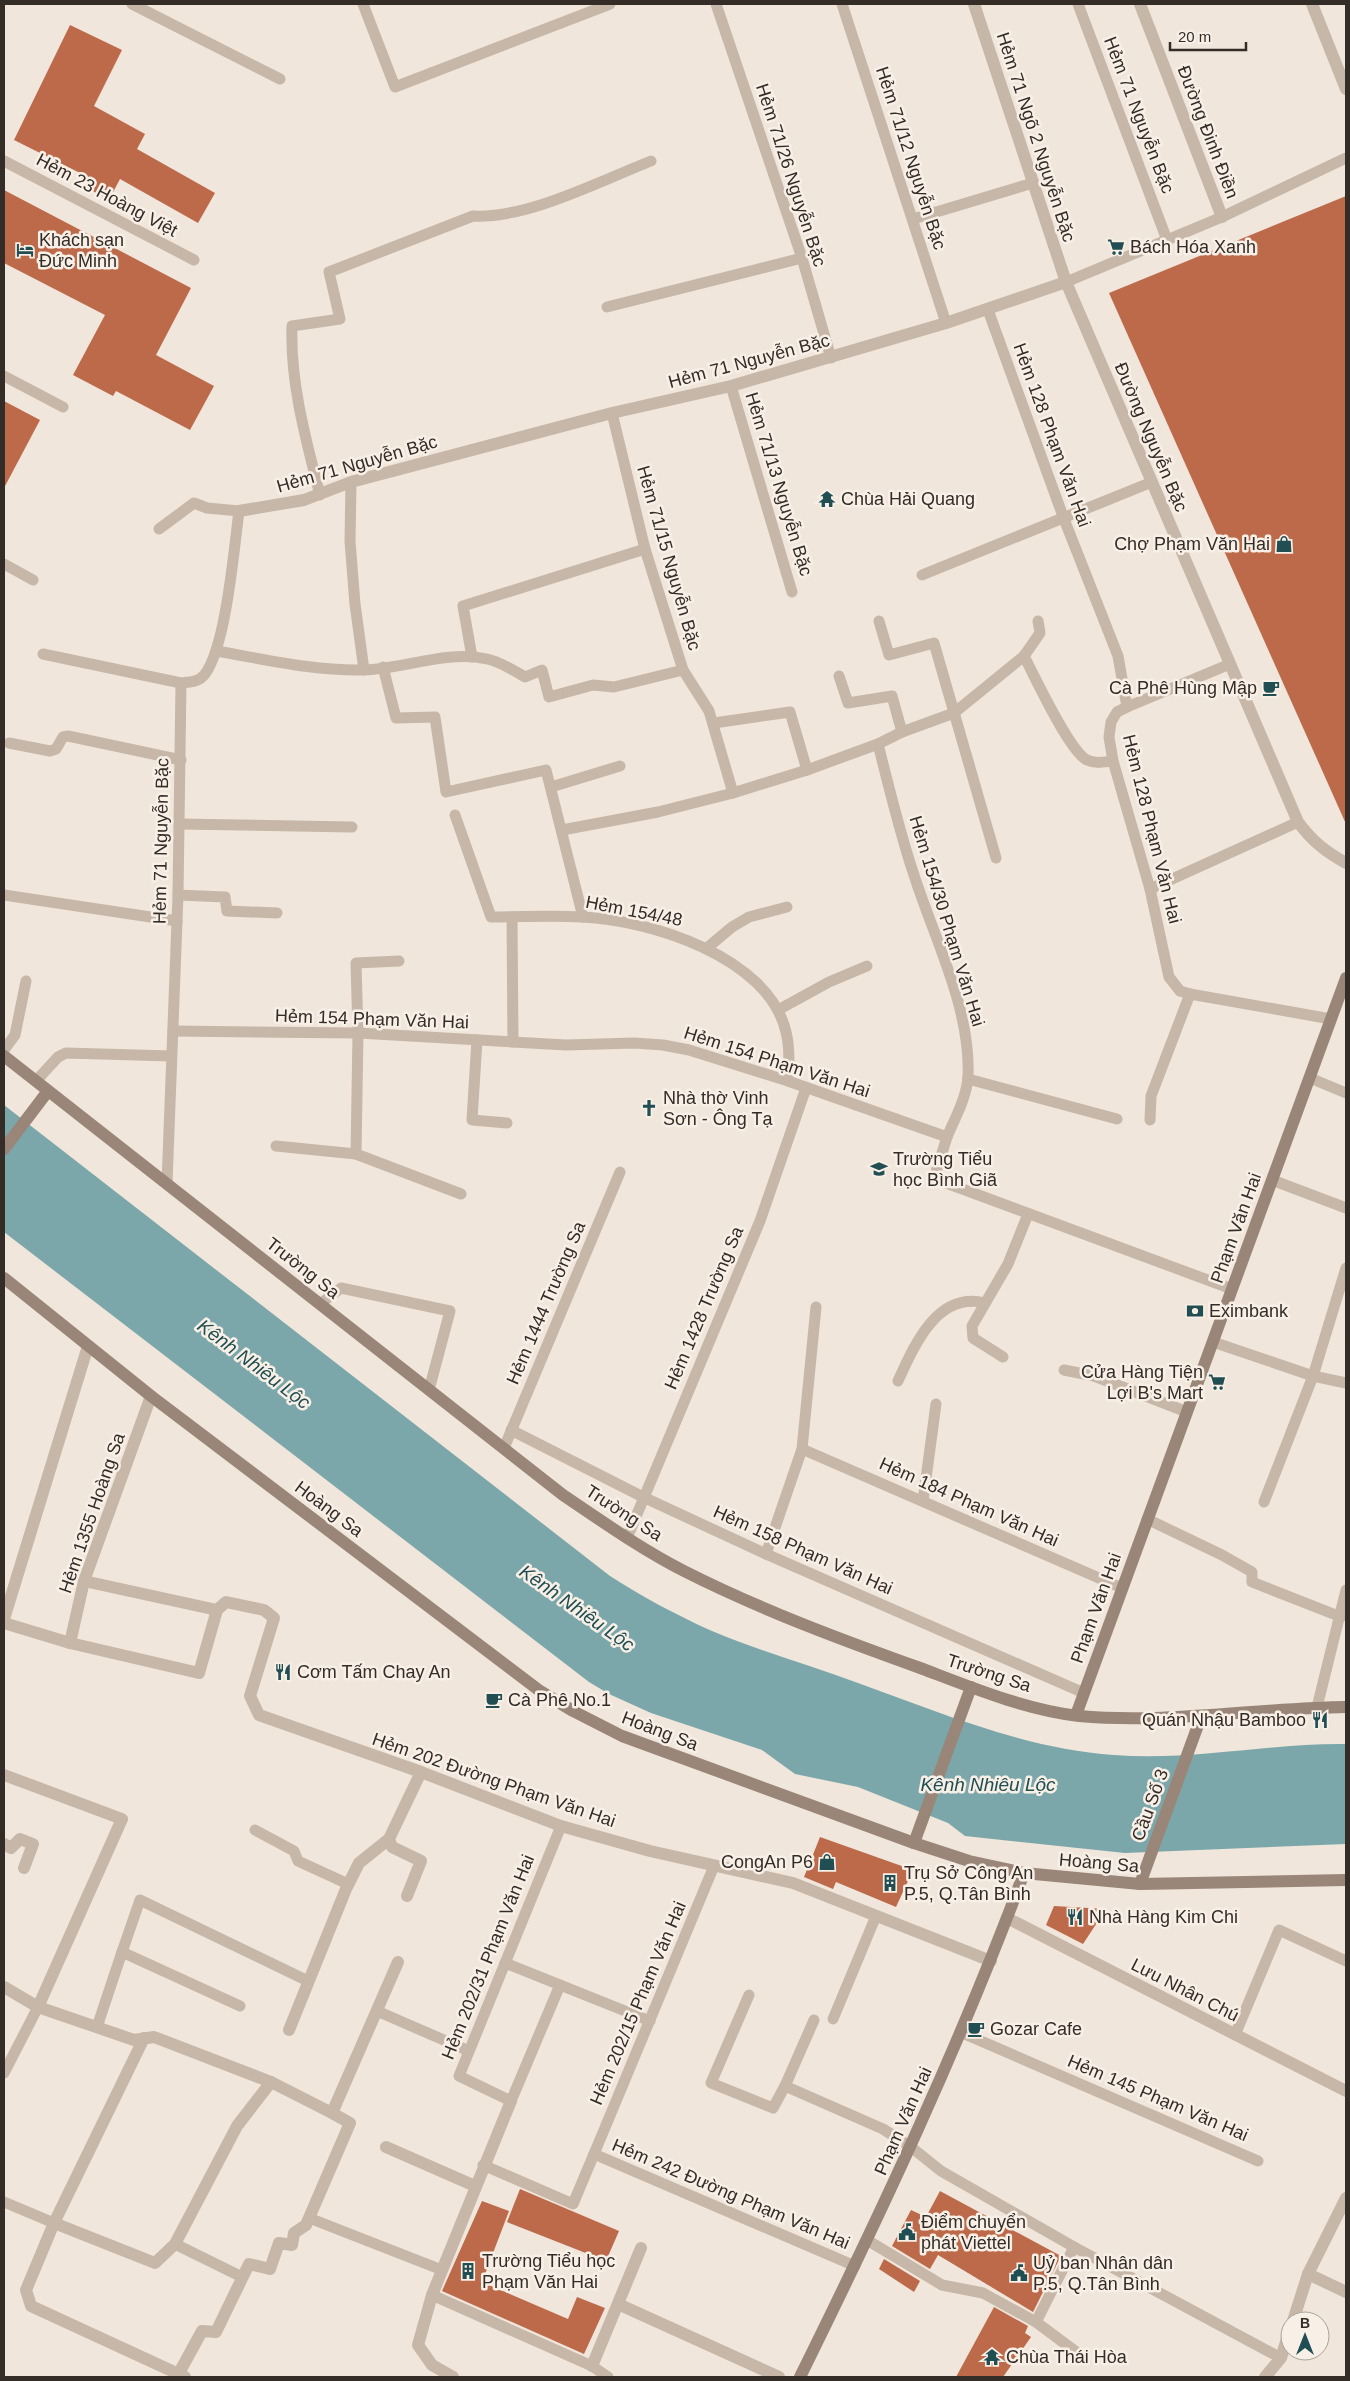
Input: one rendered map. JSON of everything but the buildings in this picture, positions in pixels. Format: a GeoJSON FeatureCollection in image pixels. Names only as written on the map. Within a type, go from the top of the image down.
{"type":"FeatureCollection","features":[{"type":"Feature","properties":{"kind":"street","name":"Hẻm 71 Ngõ 2 Nguyễn Bặc"},"geometry":{"type":"LineString","coordinates":[[974,4],[1066,282]]}},
{"type":"Feature","properties":{"kind":"street","name":"Đường Đinh Điền"},"geometry":{"type":"LineString","coordinates":[[1140,4],[1222,217]]}},
{"type":"Feature","properties":{"kind":"street"},"geometry":{"type":"LineString","coordinates":[[1312,4],[1346,89]]}},
{"type":"Feature","properties":{"kind":"street","name":"Hẻm 71 Nguyễn Bặc"},"geometry":{"type":"LineString","coordinates":[[239,511],[304,500],[351,482],[612,413],[731,386],[831,358],[988,310],[1066,282]]}},
{"type":"Feature","properties":{"kind":"street","name":"Đường Nguyễn Bặc"},"geometry":{"type":"LineString","coordinates":[[1066,282],[1298,822],[1310,838],[1324,850],[1346,864]]}},
{"type":"Feature","properties":{"kind":"street","name":"Phạm Văn Hai"},"geometry":{"type":"LineString","coordinates":[[1076,1715],[1331,1018],[1343,999],[1346,978]]}},
{"type":"Feature","properties":{"kind":"street","name":"Trường Sa"},"geometry":{"type":"LineString","coordinates":[[4,1056],[564,1495],[626,1538],[682,1570],[754,1604],[856,1645],[1023,1704],[1076,1715],[1142,1719],[1317,1707],[1346,1707]]}},
{"type":"Feature","properties":{"kind":"street"},"geometry":{"type":"LineString","coordinates":[[4,1149],[48,1091]]}},
{"type":"Feature","properties":{"kind":"street","name":"Hoàng Sa"},"geometry":{"type":"LineString","coordinates":[[4,1278],[151,1396],[540,1691],[573,1712],[622,1736],[914,1843],[969,1861],[1024,1873],[1140,1884],[1346,1880]]}},
{"type":"Feature","properties":{"kind":"street"},"geometry":{"type":"LineString","coordinates":[[84,1582],[217,1610],[198,1673],[70,1643],[4,1621],[88,1346]]}},
{"type":"Feature","properties":{"kind":"street","name":"Hẻm 1355 Hoàng Sa"},"geometry":{"type":"LineString","coordinates":[[70,1643],[84,1582],[151,1396]]}},
{"type":"Feature","properties":{"kind":"street","name":"Hẻm 202 Đường Phạm Văn Hai"},"geometry":{"type":"LineString","coordinates":[[217,1610],[226,1602],[264,1610],[274,1618],[250,1696],[259,1715],[421,1772],[561,1826],[650,1851],[793,1884],[991,1961]]}},
{"type":"Feature","properties":{"kind":"street"},"geometry":{"type":"LineString","coordinates":[[914,1843],[971,1687]]}},
{"type":"Feature","properties":{"kind":"street","name":"Cầu Số 3"},"geometry":{"type":"LineString","coordinates":[[1140,1884],[1194,1738],[1200,1716]]}},
{"type":"Feature","properties":{"kind":"street"},"geometry":{"type":"LineString","coordinates":[[288,2030],[348,1884],[360,1862],[389,1839],[421,1772]]}},
{"type":"Feature","properties":{"kind":"street"},"geometry":{"type":"LineString","coordinates":[[4,1775],[122,1819],[38,2007]]}},
{"type":"Feature","properties":{"kind":"street"},"geometry":{"type":"LineString","coordinates":[[4,1844],[11,1848],[20,1839],[33,1844],[24,1868]]}},
{"type":"Feature","properties":{"kind":"street"},"geometry":{"type":"LineString","coordinates":[[389,1839],[392,1847],[421,1861],[407,1896]]}},
{"type":"Feature","properties":{"kind":"street","name":"Phạm Văn Hai"},"geometry":{"type":"LineString","coordinates":[[800,2377],[912,2147],[991,1961],[1024,1873]]}},
{"type":"Feature","properties":{"kind":"street","name":"Lưu Nhân Chú"},"geometry":{"type":"LineString","coordinates":[[1007,1918],[1346,2091]]}},
{"type":"Feature","properties":{"kind":"street"},"geometry":{"type":"LineString","coordinates":[[332,2113],[398,1962]]}},
{"type":"Feature","properties":{"kind":"street"},"geometry":{"type":"LineString","coordinates":[[4,1987],[38,2007],[134,2040],[144,2038],[154,2037],[271,2082],[350,2123],[306,2225],[294,2233],[292,2245],[279,2243],[270,2269],[249,2264],[216,2332],[202,2331],[183,2375],[31,2306],[26,2290],[54,2223],[144,2038]]}},
{"type":"Feature","properties":{"kind":"street"},"geometry":{"type":"LineString","coordinates":[[54,2223],[155,2263],[175,2244],[237,2126],[271,2082]]}},
{"type":"Feature","properties":{"kind":"street"},"geometry":{"type":"LineString","coordinates":[[453,2377],[432,2365],[418,2345],[432,2295],[511,2101]]}},
{"type":"Feature","properties":{"kind":"street"},"geometry":{"type":"LineString","coordinates":[[386,2147],[475,2186]]}},
{"type":"Feature","properties":{"kind":"street"},"geometry":{"type":"LineString","coordinates":[[1296,2311],[1308,2274],[1346,2198]]}},
{"type":"Feature","properties":{"kind":"street"},"geometry":{"type":"LineString","coordinates":[[592,2366],[641,2248]]}},
{"type":"Feature","properties":{"kind":"street"},"geometry":{"type":"LineString","coordinates":[[1308,2274],[1346,2292]]}},
{"type":"Feature","properties":{"kind":"street"},"geometry":{"type":"LineString","coordinates":[[618,2304],[779,2377]]}},
{"type":"Feature","properties":{"kind":"street"},"geometry":{"type":"LineString","coordinates":[[1265,2377],[1280,2359]]}},
{"type":"Feature","properties":{"kind":"lane"},"geometry":{"type":"LineString","coordinates":[[132,4],[280,79]]}},
{"type":"Feature","properties":{"kind":"lane"},"geometry":{"type":"LineString","coordinates":[[363,4],[395,87],[610,4]]}},
{"type":"Feature","properties":{"kind":"lane","name":"Hẻm 71/26 Nguyễn Bặc"},"geometry":{"type":"LineString","coordinates":[[716,4],[802,258],[831,358]]}},
{"type":"Feature","properties":{"kind":"lane","name":"Hẻm 71/12 Nguyễn Bặc"},"geometry":{"type":"LineString","coordinates":[[842,4],[946,323]]}},
{"type":"Feature","properties":{"kind":"lane","name":"Hẻm 71 Nguyễn Bặc"},"geometry":{"type":"LineString","coordinates":[[1078,4],[1167,240]]}},
{"type":"Feature","properties":{"kind":"lane"},"geometry":{"type":"LineString","coordinates":[[1066,282],[1222,217],[1346,158]]}},
{"type":"Feature","properties":{"kind":"lane","name":"Hẻm 23 Hoàng Việt"},"geometry":{"type":"LineString","coordinates":[[4,161],[194,260]]}},
{"type":"Feature","properties":{"kind":"lane"},"geometry":{"type":"LineString","coordinates":[[320,495],[298,395],[291,352],[292,326],[340,319],[329,272],[473,216],[493,217],[531,208],[651,161]]}},
{"type":"Feature","properties":{"kind":"lane"},"geometry":{"type":"LineString","coordinates":[[913,220],[1032,183]]}},
{"type":"Feature","properties":{"kind":"lane"},"geometry":{"type":"LineString","coordinates":[[608,307],[802,258]]}},
{"type":"Feature","properties":{"kind":"lane","name":"Hẻm 128 Phạm Văn Hai"},"geometry":{"type":"LineString","coordinates":[[988,310],[1064,518],[1118,656],[1127,707],[1117,712],[1110,722],[1109,737],[1113,760],[1150,889],[1169,977],[1180,991],[1190,994],[1331,1018]]}},
{"type":"Feature","properties":{"kind":"lane"},"geometry":{"type":"LineString","coordinates":[[4,376],[63,407]]}},
{"type":"Feature","properties":{"kind":"lane","name":"Hẻm 71/13 Nguyễn Bặc"},"geometry":{"type":"LineString","coordinates":[[731,386],[792,592]]}},
{"type":"Feature","properties":{"kind":"lane","name":"Hẻm 71/15 Nguyễn Bặc"},"geometry":{"type":"LineString","coordinates":[[612,413],[645,549],[683,670],[710,711],[733,793]]}},
{"type":"Feature","properties":{"kind":"lane"},"geometry":{"type":"LineString","coordinates":[[351,482],[350,541],[364,670]]}},
{"type":"Feature","properties":{"kind":"lane"},"geometry":{"type":"LineString","coordinates":[[922,575],[1152,482]]}},
{"type":"Feature","properties":{"kind":"lane"},"geometry":{"type":"LineString","coordinates":[[43,654],[181,682],[199,680],[206,673],[216,651],[226,609],[239,511],[207,508],[194,503],[159,529]]}},
{"type":"Feature","properties":{"kind":"lane"},"geometry":{"type":"LineString","coordinates":[[472,657],[463,606],[645,549]]}},
{"type":"Feature","properties":{"kind":"lane"},"geometry":{"type":"LineString","coordinates":[[4,564],[33,580]]}},
{"type":"Feature","properties":{"kind":"lane"},"geometry":{"type":"LineString","coordinates":[[879,621],[889,655],[934,643],[996,858]]}},
{"type":"Feature","properties":{"kind":"lane"},"geometry":{"type":"LineString","coordinates":[[562,830],[658,812],[733,793],[806,770],[878,744],[902,732],[954,713],[1024,656],[1040,634],[1038,621]]}},
{"type":"Feature","properties":{"kind":"lane"},"geometry":{"type":"LineString","coordinates":[[216,651],[312,667],[364,670],[446,658],[472,657],[487,659],[504,665],[525,677],[542,670],[549,697],[593,686],[614,687],[683,670]]}},
{"type":"Feature","properties":{"kind":"lane"},"geometry":{"type":"LineString","coordinates":[[1024,656],[1073,745],[1085,759],[1098,764],[1113,760]]}},
{"type":"Feature","properties":{"kind":"lane"},"geometry":{"type":"LineString","coordinates":[[1127,707],[1230,664]]}},
{"type":"Feature","properties":{"kind":"lane"},"geometry":{"type":"LineString","coordinates":[[383,667],[396,718],[434,717],[446,792],[546,770],[552,787],[583,917]]}},
{"type":"Feature","properties":{"kind":"lane"},"geometry":{"type":"LineString","coordinates":[[839,676],[848,703],[892,696],[902,732]]}},
{"type":"Feature","properties":{"kind":"lane","name":"Hẻm 71 Nguyễn Bặc"},"geometry":{"type":"LineString","coordinates":[[167,1183],[178,895],[181,682]]}},
{"type":"Feature","properties":{"kind":"lane"},"geometry":{"type":"LineString","coordinates":[[714,723],[790,712],[806,770]]}},
{"type":"Feature","properties":{"kind":"lane"},"geometry":{"type":"LineString","coordinates":[[9,743],[50,751],[56,749],[63,738],[68,736],[181,760]]}},
{"type":"Feature","properties":{"kind":"lane","name":"Hẻm 154/30 Phạm Văn Hai"},"geometry":{"type":"LineString","coordinates":[[878,744],[913,872],[960,1011],[968,1056],[968,1079],[960,1106],[947,1137]]}},
{"type":"Feature","properties":{"kind":"lane"},"geometry":{"type":"LineString","coordinates":[[552,787],[620,766]]}},
{"type":"Feature","properties":{"kind":"lane","name":"Hẻm 154/48"},"geometry":{"type":"LineString","coordinates":[[455,815],[491,917],[583,917],[614,921],[684,938],[707,948],[753,978],[778,1010],[786,1032],[788,1082]]}},
{"type":"Feature","properties":{"kind":"lane"},"geometry":{"type":"LineString","coordinates":[[1150,889],[1298,822]]}},
{"type":"Feature","properties":{"kind":"lane"},"geometry":{"type":"LineString","coordinates":[[179,824],[352,827]]}},
{"type":"Feature","properties":{"kind":"lane"},"geometry":{"type":"LineString","coordinates":[[4,895],[177,921]]}},
{"type":"Feature","properties":{"kind":"lane"},"geometry":{"type":"LineString","coordinates":[[178,895],[225,897],[227,911],[276,913]]}},
{"type":"Feature","properties":{"kind":"lane"},"geometry":{"type":"LineString","coordinates":[[707,948],[732,927],[749,917],[788,907]]}},
{"type":"Feature","properties":{"kind":"lane"},"geometry":{"type":"LineString","coordinates":[[512,917],[513,1042]]}},
{"type":"Feature","properties":{"kind":"lane"},"geometry":{"type":"LineString","coordinates":[[356,1154],[358,1033],[356,963],[399,962]]}},
{"type":"Feature","properties":{"kind":"lane"},"geometry":{"type":"LineString","coordinates":[[778,1010],[829,982],[867,966]]}},
{"type":"Feature","properties":{"kind":"lane"},"geometry":{"type":"LineString","coordinates":[[4,1050],[15,1035],[26,981]]}},
{"type":"Feature","properties":{"kind":"lane"},"geometry":{"type":"LineString","coordinates":[[1150,1120],[1151,1096],[1190,994]]}},
{"type":"Feature","properties":{"kind":"lane","name":"Hẻm 154 Phạm Văn Hai"},"geometry":{"type":"LineString","coordinates":[[173,1031],[358,1033],[513,1042],[663,1045],[689,1050],[788,1082],[947,1137]]}},
{"type":"Feature","properties":{"kind":"lane"},"geometry":{"type":"LineString","coordinates":[[477,1040],[472,1120],[507,1122]]}},
{"type":"Feature","properties":{"kind":"lane"},"geometry":{"type":"LineString","coordinates":[[36,1081],[58,1057],[66,1053],[171,1056]]}},
{"type":"Feature","properties":{"kind":"lane"},"geometry":{"type":"LineString","coordinates":[[1310,1078],[1346,1093]]}},
{"type":"Feature","properties":{"kind":"lane"},"geometry":{"type":"LineString","coordinates":[[968,1079],[1117,1119]]}},
{"type":"Feature","properties":{"kind":"lane","name":"Hẻm 1428 Trường Sa"},"geometry":{"type":"LineString","coordinates":[[626,1538],[760,1221],[806,1088]]}},
{"type":"Feature","properties":{"kind":"lane"},"geometry":{"type":"LineString","coordinates":[[947,1137],[936,1172],[938,1180],[1232,1289]]}},
{"type":"Feature","properties":{"kind":"lane"},"geometry":{"type":"LineString","coordinates":[[276,1146],[356,1154],[462,1194]]}},
{"type":"Feature","properties":{"kind":"lane","name":"Hẻm 1444 Trường Sa"},"geometry":{"type":"LineString","coordinates":[[504,1448],[620,1172]]}},
{"type":"Feature","properties":{"kind":"lane"},"geometry":{"type":"LineString","coordinates":[[1272,1180],[1346,1208]]}},
{"type":"Feature","properties":{"kind":"lane"},"geometry":{"type":"LineString","coordinates":[[1003,1357],[973,1338],[971,1333],[972,1326],[1008,1264],[1028,1214]]}},
{"type":"Feature","properties":{"kind":"lane"},"geometry":{"type":"LineString","coordinates":[[1264,1502],[1313,1376],[1346,1268]]}},
{"type":"Feature","properties":{"kind":"lane"},"geometry":{"type":"LineString","coordinates":[[320,1304],[341,1288],[450,1311],[429,1390]]}},
{"type":"Feature","properties":{"kind":"lane"},"geometry":{"type":"LineString","coordinates":[[898,1381],[917,1339],[941,1313],[959,1302],[973,1300],[985,1303]]}},
{"type":"Feature","properties":{"kind":"lane"},"geometry":{"type":"LineString","coordinates":[[766,1554],[802,1449],[816,1307]]}},
{"type":"Feature","properties":{"kind":"lane"},"geometry":{"type":"LineString","coordinates":[[1212,1342],[1313,1376],[1346,1384]]}},
{"type":"Feature","properties":{"kind":"lane"},"geometry":{"type":"LineString","coordinates":[[1064,1370],[1094,1376],[1187,1412]]}},
{"type":"Feature","properties":{"kind":"lane"},"geometry":{"type":"LineString","coordinates":[[923,1501],[936,1404]]}},
{"type":"Feature","properties":{"kind":"lane","name":"Hẻm 158 Phạm Văn Hai"},"geometry":{"type":"LineString","coordinates":[[511,1430],[643,1497],[766,1554],[1084,1693]]}},
{"type":"Feature","properties":{"kind":"lane","name":"Hẻm 184 Phạm Văn Hai"},"geometry":{"type":"LineString","coordinates":[[802,1449],[1122,1588]]}},
{"type":"Feature","properties":{"kind":"lane"},"geometry":{"type":"LineString","coordinates":[[1147,1519],[1222,1555],[1252,1572],[1252,1582],[1341,1617]]}},
{"type":"Feature","properties":{"kind":"lane"},"geometry":{"type":"LineString","coordinates":[[1317,1707],[1341,1617],[1346,1590]]}},
{"type":"Feature","properties":{"kind":"lane","name":"Hẻm 202/31 Phạm Văn Hai"},"geometry":{"type":"LineString","coordinates":[[511,2101],[459,2076],[561,1826]]}},
{"type":"Feature","properties":{"kind":"lane"},"geometry":{"type":"LineString","coordinates":[[254,1830],[294,1851],[298,1861],[348,1884]]}},
{"type":"Feature","properties":{"kind":"lane","name":"Hẻm 202/15 Phạm Văn Hai"},"geometry":{"type":"LineString","coordinates":[[594,2154],[714,1866]]}},
{"type":"Feature","properties":{"kind":"lane"},"geometry":{"type":"LineString","coordinates":[[97,2027],[140,1900],[308,1981]]}},
{"type":"Feature","properties":{"kind":"lane"},"geometry":{"type":"LineString","coordinates":[[833,2018],[876,1916]]}},
{"type":"Feature","properties":{"kind":"lane"},"geometry":{"type":"LineString","coordinates":[[1235,2035],[1279,1930],[1346,1961]]}},
{"type":"Feature","properties":{"kind":"lane"},"geometry":{"type":"LineString","coordinates":[[122,1952],[240,2006]]}},
{"type":"Feature","properties":{"kind":"lane"},"geometry":{"type":"LineString","coordinates":[[505,1963],[650,2021]]}},
{"type":"Feature","properties":{"kind":"lane"},"geometry":{"type":"LineString","coordinates":[[511,2101],[560,1985]]}},
{"type":"Feature","properties":{"kind":"lane"},"geometry":{"type":"LineString","coordinates":[[749,1995],[711,2083],[773,2108],[785,2086],[814,2020]]}},
{"type":"Feature","properties":{"kind":"lane"},"geometry":{"type":"LineString","coordinates":[[4,2073],[38,2007]]}},
{"type":"Feature","properties":{"kind":"lane"},"geometry":{"type":"LineString","coordinates":[[377,2011],[469,2051]]}},
{"type":"Feature","properties":{"kind":"lane","name":"Hẻm 145 Phạm Văn Hai"},"geometry":{"type":"LineString","coordinates":[[960,2032],[1258,2161]]}},
{"type":"Feature","properties":{"kind":"lane"},"geometry":{"type":"LineString","coordinates":[[785,2086],[883,2129],[912,2147],[941,2171],[1074,2247],[1280,2357]]}},
{"type":"Feature","properties":{"kind":"lane","name":"Hẻm 242 Đường Phạm Văn Hai"},"geometry":{"type":"LineString","coordinates":[[484,2165],[574,2204],[594,2154],[855,2266]]}},
{"type":"Feature","properties":{"kind":"lane"},"geometry":{"type":"LineString","coordinates":[[4,2202],[54,2223]]}},
{"type":"Feature","properties":{"kind":"lane"},"geometry":{"type":"LineString","coordinates":[[309,2218],[442,2270]]}},
{"type":"Feature","properties":{"kind":"lane"},"geometry":{"type":"LineString","coordinates":[[868,2240],[942,2285],[980,2291],[1036,2322],[1083,2357]]}},
{"type":"Feature","properties":{"kind":"lane"},"geometry":{"type":"LineString","coordinates":[[175,2244],[242,2277]]}},
{"type":"Feature","properties":{"kind":"lane"},"geometry":{"type":"LineString","coordinates":[[1036,2322],[1074,2247]]}},
{"type":"Feature","properties":{"kind":"lane"},"geometry":{"type":"LineString","coordinates":[[432,2295],[592,2366],[608,2377]]}},
{"type":"Feature","properties":{"kind":"water","name":"Kênh Nhiêu Lộc"},"geometry":{"type":"Polygon","coordinates":[[[4,1105],[610,1576],[660,1605],[712,1631],[748,1645],[984,1728],[1049,1745],[1114,1755],[1172,1756],[1317,1744],[1346,1744],[1346,1844],[1125,1853],[965,1836],[948,1823],[858,1787],[795,1774],[762,1750],[651,1713],[609,1694],[589,1682],[4,1232],[4,1105]]]}},
{"type":"Feature","properties":{"kind":"place","name":"Bách Hóa Xanh"},"geometry":{"type":"Point","coordinates":[1116,247]}},
{"type":"Feature","properties":{"kind":"place","name":"Khách sạn Đức Minh"},"geometry":{"type":"Point","coordinates":[25,250]}},
{"type":"Feature","properties":{"kind":"place","name":"Chùa Hải Quang"},"geometry":{"type":"Point","coordinates":[827,499]}},
{"type":"Feature","properties":{"kind":"place","name":"Chợ Phạm Văn Hai"},"geometry":{"type":"Point","coordinates":[1284,544]}},
{"type":"Feature","properties":{"kind":"place","name":"Cà Phê Hùng Mập"},"geometry":{"type":"Point","coordinates":[1271,688]}},
{"type":"Feature","properties":{"kind":"place","name":"Nhà thờ Vinh Sơn - Ông Tạ"},"geometry":{"type":"Point","coordinates":[649,1108]}},
{"type":"Feature","properties":{"kind":"place","name":"Trường Tiểu học Bình Giã"},"geometry":{"type":"Point","coordinates":[879,1169]}},
{"type":"Feature","properties":{"kind":"place","name":"Eximbank"},"geometry":{"type":"Point","coordinates":[1195,1311]}},
{"type":"Feature","properties":{"kind":"place","name":"Cửa Hàng Tiện Lợi B's Mart"},"geometry":{"type":"Point","coordinates":[1217,1382]}},
{"type":"Feature","properties":{"kind":"place","name":"Cơm Tấm Chay An"},"geometry":{"type":"Point","coordinates":[283,1672]}},
{"type":"Feature","properties":{"kind":"place","name":"Cà Phê No.1"},"geometry":{"type":"Point","coordinates":[494,1700]}},
{"type":"Feature","properties":{"kind":"place","name":"Quán Nhậu Bamboo"},"geometry":{"type":"Point","coordinates":[1320,1720]}},
{"type":"Feature","properties":{"kind":"place","name":"CongAn P6"},"geometry":{"type":"Point","coordinates":[827,1862]}},
{"type":"Feature","properties":{"kind":"place","name":"Trụ Sở Công An P.5, Q.Tân Bình"},"geometry":{"type":"Point","coordinates":[890,1883]}},
{"type":"Feature","properties":{"kind":"place","name":"Nhà Hàng Kim Chi"},"geometry":{"type":"Point","coordinates":[1075,1917]}},
{"type":"Feature","properties":{"kind":"place","name":"Gozar Cafe"},"geometry":{"type":"Point","coordinates":[976,2029]}},
{"type":"Feature","properties":{"kind":"place","name":"Điểm chuyển phát Viettel"},"geometry":{"type":"Point","coordinates":[907,2232]}},
{"type":"Feature","properties":{"kind":"place","name":"Trường Tiểu học Phạm Văn Hai"},"geometry":{"type":"Point","coordinates":[468,2271]}},
{"type":"Feature","properties":{"kind":"place","name":"Uỷ ban Nhân dân P.5, Q.Tân Bình"},"geometry":{"type":"Point","coordinates":[1019,2273]}},
{"type":"Feature","properties":{"kind":"place","name":"Chùa Thái Hòa"},"geometry":{"type":"Point","coordinates":[992,2357]}}]}
